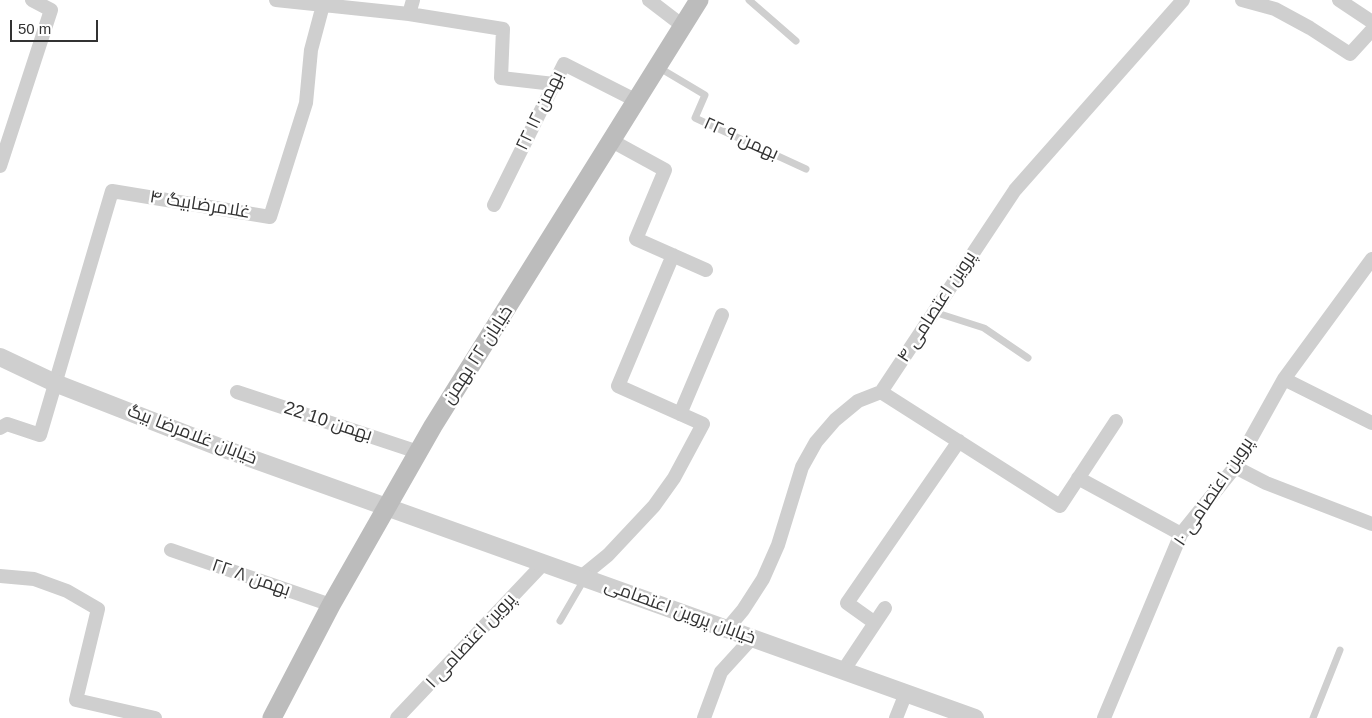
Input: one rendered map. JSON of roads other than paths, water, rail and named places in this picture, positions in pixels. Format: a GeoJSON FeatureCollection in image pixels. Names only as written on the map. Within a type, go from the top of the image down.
{"type":"FeatureCollection","features":[{"type":"Feature","properties":{"kind":"main road","name":"خیابان ۲۲ بهمن"},"geometry":{"type":"LineString","coordinates":[[272,718],[331,605],[418,452],[699,0]]}},
{"type":"Feature","properties":{"kind":"street"},"geometry":{"type":"LineString","coordinates":[[0,166],[50,10],[32,0]]}},
{"type":"Feature","properties":{"kind":"street"},"geometry":{"type":"LineString","coordinates":[[276,0],[409,14],[503,30],[502,78],[554,84]]}},
{"type":"Feature","properties":{"kind":"street"},"geometry":{"type":"LineString","coordinates":[[409,14],[413,0]]}},
{"type":"Feature","properties":{"kind":"street"},"geometry":{"type":"LineString","coordinates":[[649,0],[683,26]]}},
{"type":"Feature","properties":{"kind":"street","name":"پروین اعتصامی ۴"},"geometry":{"type":"LineString","coordinates":[[881,392],[1015,190],[1183,0]]}},
{"type":"Feature","properties":{"kind":"street"},"geometry":{"type":"LineString","coordinates":[[1242,0],[1275,9],[1310,28],[1350,54],[1372,30]]}},
{"type":"Feature","properties":{"kind":"street"},"geometry":{"type":"LineString","coordinates":[[1339,0],[1372,22]]}},
{"type":"Feature","properties":{"kind":"street","name":"غلامرضابیگ ۴"},"geometry":{"type":"LineString","coordinates":[[55,382],[112,191],[270,217],[306,103],[311,50],[322,5]]}},
{"type":"Feature","properties":{"kind":"street","name":"۲۲ بهمن ۱۲"},"geometry":{"type":"LineString","coordinates":[[494,205],[564,64],[637,100]]}},
{"type":"Feature","properties":{"kind":"street"},"geometry":{"type":"LineString","coordinates":[[612,140],[665,170],[636,239],[706,270]]}},
{"type":"Feature","properties":{"kind":"street"},"geometry":{"type":"LineString","coordinates":[[583,577],[632,532],[674,478],[703,424],[618,386],[673,256]]}},
{"type":"Feature","properties":{"kind":"street","name":"پروین اعتصامی ۱۰"},"geometry":{"type":"LineString","coordinates":[[1104,718],[1181,534],[1235,467],[1284,379],[1372,259]]}},
{"type":"Feature","properties":{"kind":"street"},"geometry":{"type":"LineString","coordinates":[[680,414],[722,315]]}},
{"type":"Feature","properties":{"kind":"street","name":"خیابان غلامرضا بیگ"},"geometry":{"type":"LineString","coordinates":[[0,357],[55,382],[219,447],[386,507]]}},
{"type":"Feature","properties":{"kind":"street"},"geometry":{"type":"LineString","coordinates":[[1284,379],[1372,423]]}},
{"type":"Feature","properties":{"kind":"street"},"geometry":{"type":"LineString","coordinates":[[0,428],[7,424],[40,435],[55,382]]}},
{"type":"Feature","properties":{"kind":"street","name":"22 بهمن 10"},"geometry":{"type":"LineString","coordinates":[[237,392],[418,452]]}},
{"type":"Feature","properties":{"kind":"street"},"geometry":{"type":"LineString","coordinates":[[727,629],[743,610],[763,579],[778,545],[802,468],[816,442],[835,420],[858,401],[881,392],[1060,506],[1116,421]]}},
{"type":"Feature","properties":{"kind":"street"},"geometry":{"type":"LineString","coordinates":[[875,623],[847,603],[959,442]]}},
{"type":"Feature","properties":{"kind":"street"},"geometry":{"type":"LineString","coordinates":[[1235,467],[1266,483],[1372,524]]}},
{"type":"Feature","properties":{"kind":"street"},"geometry":{"type":"LineString","coordinates":[[1078,478],[1181,534]]}},
{"type":"Feature","properties":{"kind":"street","name":"خیابان پروین اعتصامی"},"geometry":{"type":"LineString","coordinates":[[386,507],[975,718]]}},
{"type":"Feature","properties":{"kind":"street","name":"۲۲ بهمن ۸"},"geometry":{"type":"LineString","coordinates":[[171,550],[331,605]]}},
{"type":"Feature","properties":{"kind":"street","name":"پروین اعتصامی ۱"},"geometry":{"type":"LineString","coordinates":[[397,718],[544,563]]}},
{"type":"Feature","properties":{"kind":"street"},"geometry":{"type":"LineString","coordinates":[[0,576],[34,579],[59,588],[98,609],[76,700],[155,718]]}},
{"type":"Feature","properties":{"kind":"street"},"geometry":{"type":"LineString","coordinates":[[843,671],[885,608]]}},
{"type":"Feature","properties":{"kind":"street"},"geometry":{"type":"LineString","coordinates":[[704,718],[721,672],[752,638]]}},
{"type":"Feature","properties":{"kind":"street"},"geometry":{"type":"LineString","coordinates":[[896,718],[906,693]]}},
{"type":"Feature","properties":{"kind":"lane"},"geometry":{"type":"LineString","coordinates":[[749,0],[796,41]]}},
{"type":"Feature","properties":{"kind":"lane","name":"۲۲ بهمن ۹"},"geometry":{"type":"LineString","coordinates":[[658,67],[705,95],[695,118],[806,169]]}},
{"type":"Feature","properties":{"kind":"lane"},"geometry":{"type":"LineString","coordinates":[[934,312],[984,328],[1028,358]]}},
{"type":"Feature","properties":{"kind":"lane"},"geometry":{"type":"LineString","coordinates":[[560,621],[583,577]]}},
{"type":"Feature","properties":{"kind":"lane"},"geometry":{"type":"LineString","coordinates":[[1313,718],[1340,650]]}}]}
